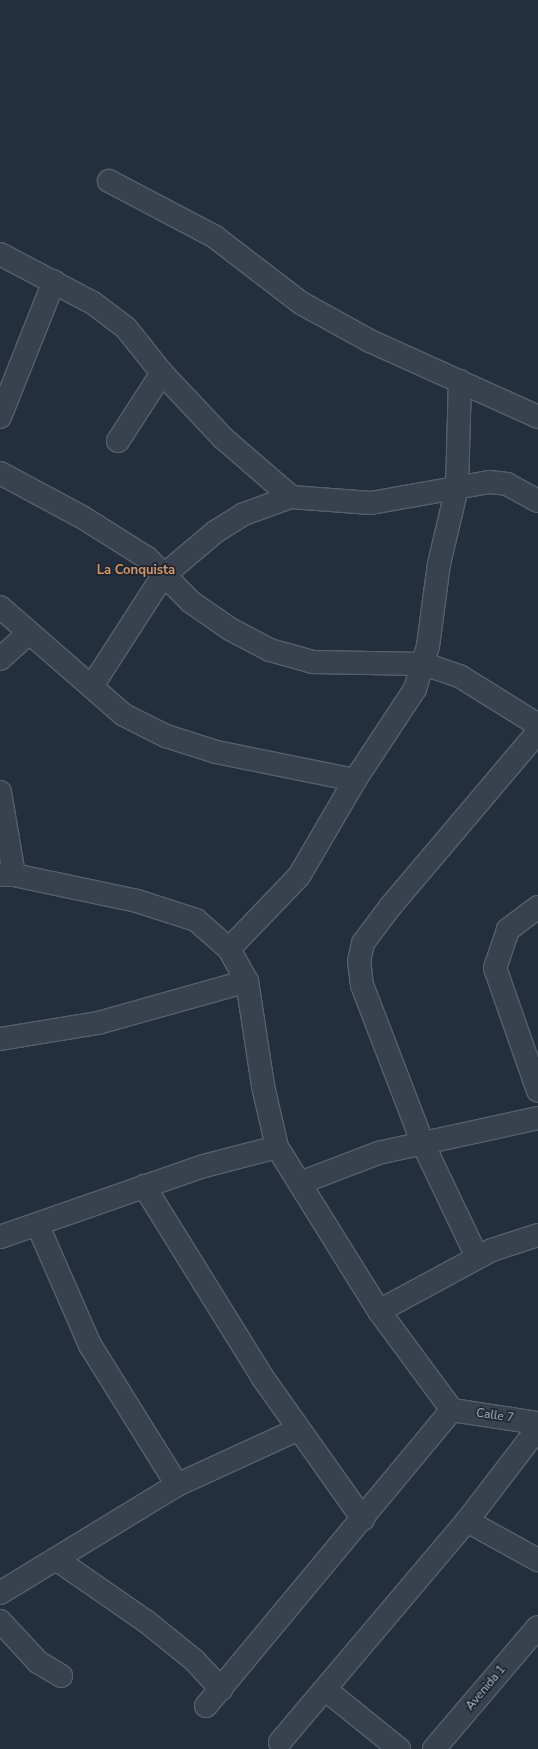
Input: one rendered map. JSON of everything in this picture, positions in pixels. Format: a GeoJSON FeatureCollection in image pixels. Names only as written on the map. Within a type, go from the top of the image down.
{"type":"FeatureCollection","features":[{"type":"Feature","properties":{"kind":"street"},"geometry":{"type":"LineString","coordinates":[[109,181],[215,237],[301,303],[370,341],[538,417]]}},
{"type":"Feature","properties":{"kind":"street"},"geometry":{"type":"LineString","coordinates":[[0,254],[54,281],[93,303],[126,328],[162,373],[223,438],[291,497]]}},
{"type":"Feature","properties":{"kind":"street"},"geometry":{"type":"LineString","coordinates":[[0,416],[4,394],[54,281]]}},
{"type":"Feature","properties":{"kind":"street"},"geometry":{"type":"LineString","coordinates":[[118,442],[162,373]]}},
{"type":"Feature","properties":{"kind":"street"},"geometry":{"type":"LineString","coordinates":[[229,949],[299,876],[355,780],[415,689],[424,664],[439,564],[457,488],[460,381]]}},
{"type":"Feature","properties":{"kind":"street"},"geometry":{"type":"LineString","coordinates":[[0,473],[82,516],[147,558],[163,576],[191,602],[223,625],[270,650],[313,662],[424,664],[461,677],[538,725]]}},
{"type":"Feature","properties":{"kind":"street"},"geometry":{"type":"LineString","coordinates":[[92,686],[163,576],[215,532],[244,514],[291,497],[371,503],[489,482],[506,484],[538,501]]}},
{"type":"Feature","properties":{"kind":"street"},"geometry":{"type":"LineString","coordinates":[[0,607],[124,715],[166,736],[216,752],[355,780]]}},
{"type":"Feature","properties":{"kind":"street"},"geometry":{"type":"LineString","coordinates":[[0,659],[29,633]]}},
{"type":"Feature","properties":{"kind":"street"},"geometry":{"type":"LineString","coordinates":[[477,1257],[423,1144],[362,985],[359,962],[362,943],[538,732]]}},
{"type":"Feature","properties":{"kind":"street"},"geometry":{"type":"LineString","coordinates":[[0,792],[7,875],[136,901],[196,920],[229,949],[247,981],[263,1086],[277,1147],[379,1311],[452,1410],[363,1519],[206,1706]]}},
{"type":"Feature","properties":{"kind":"street"},"geometry":{"type":"LineString","coordinates":[[538,907],[508,930],[495,968],[538,1091]]}},
{"type":"Feature","properties":{"kind":"street"},"geometry":{"type":"LineString","coordinates":[[0,1039],[98,1023],[247,981]]}},
{"type":"Feature","properties":{"kind":"street"},"geometry":{"type":"LineString","coordinates":[[300,1183],[378,1153],[538,1118]]}},
{"type":"Feature","properties":{"kind":"street"},"geometry":{"type":"LineString","coordinates":[[0,1237],[38,1226],[144,1186],[226,1159],[277,1147]]}},
{"type":"Feature","properties":{"kind":"street"},"geometry":{"type":"LineString","coordinates":[[144,1186],[263,1378],[363,1519]]}},
{"type":"Feature","properties":{"kind":"street"},"geometry":{"type":"LineString","coordinates":[[38,1226],[90,1346],[177,1486]]}},
{"type":"Feature","properties":{"kind":"street"},"geometry":{"type":"LineString","coordinates":[[379,1311],[477,1257],[538,1234]]}},
{"type":"Feature","properties":{"kind":"street","name":"Calle 7"},"geometry":{"type":"LineString","coordinates":[[452,1410],[538,1423]]}},
{"type":"Feature","properties":{"kind":"street"},"geometry":{"type":"LineString","coordinates":[[280,1742],[326,1690],[466,1521],[538,1428]]}},
{"type":"Feature","properties":{"kind":"street"},"geometry":{"type":"LineString","coordinates":[[0,1593],[177,1486],[299,1429]]}},
{"type":"Feature","properties":{"kind":"street"},"geometry":{"type":"LineString","coordinates":[[466,1521],[538,1560]]}},
{"type":"Feature","properties":{"kind":"street"},"geometry":{"type":"LineString","coordinates":[[56,1559],[147,1622],[194,1660],[221,1689]]}},
{"type":"Feature","properties":{"kind":"street"},"geometry":{"type":"LineString","coordinates":[[0,1621],[38,1662],[61,1676]]}},
{"type":"Feature","properties":{"kind":"street","name":"Avenida 1"},"geometry":{"type":"LineString","coordinates":[[434,1749],[538,1627]]}},
{"type":"Feature","properties":{"kind":"street"},"geometry":{"type":"LineString","coordinates":[[326,1690],[399,1749]]}},
{"type":"Feature","properties":{"kind":"district","name":"La Conquista"},"geometry":{"type":"Point","coordinates":[136,570]}}]}
